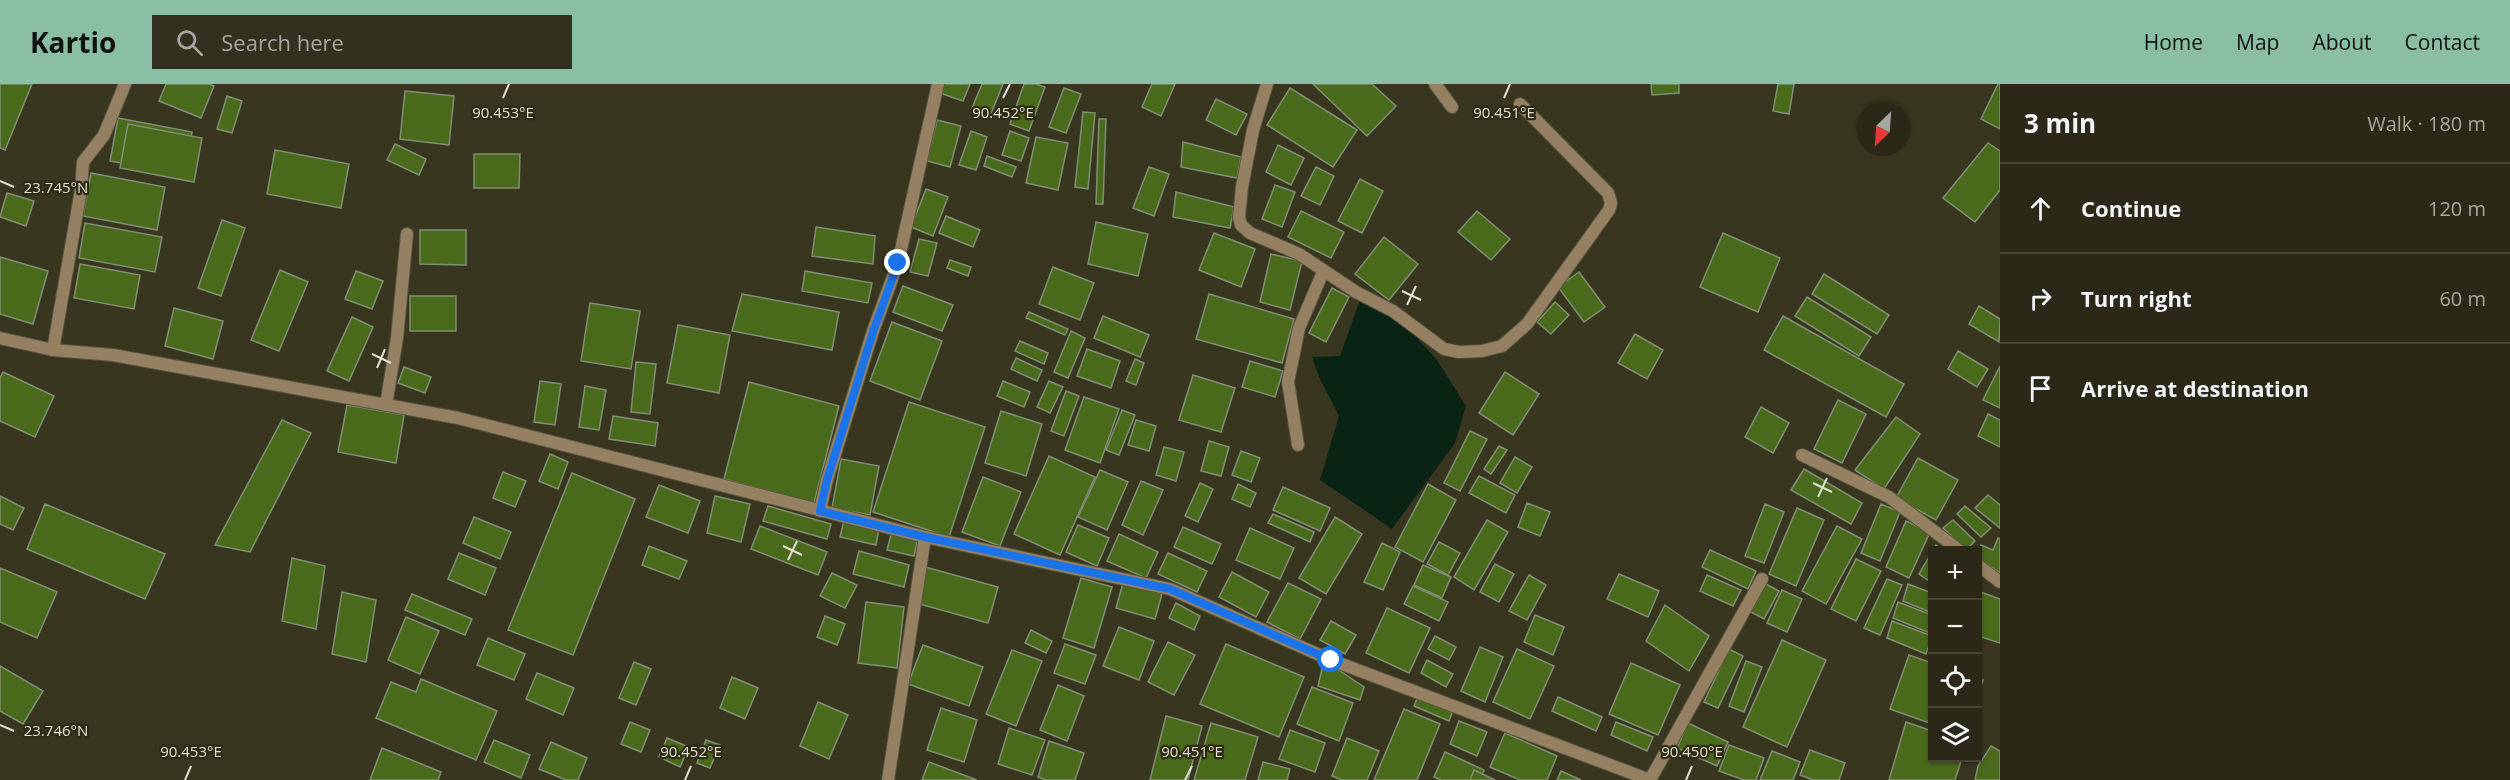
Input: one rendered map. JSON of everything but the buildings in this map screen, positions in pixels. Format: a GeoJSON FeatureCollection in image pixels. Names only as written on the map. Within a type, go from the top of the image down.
{"type":"FeatureCollection","features":[{"type":"Feature","properties":{"kind":"street"},"geometry":{"type":"LineString","coordinates":[[53,350],[81,190],[83,162],[104,135],[125,84]]}},
{"type":"Feature","properties":{"kind":"street"},"geometry":{"type":"LineString","coordinates":[[820,511],[827,480],[873,332],[898,263],[938,84]]}},
{"type":"Feature","properties":{"kind":"street"},"geometry":{"type":"LineString","coordinates":[[1267,84],[1253,130],[1242,187],[1239,217],[1241,225],[1250,233],[1299,254],[1323,272],[1393,311],[1444,349],[1459,352],[1482,351],[1502,346],[1527,324],[1609,210],[1611,203],[1608,193],[1520,104]]}},
{"type":"Feature","properties":{"kind":"street"},"geometry":{"type":"LineString","coordinates":[[1435,84],[1452,107]]}},
{"type":"Feature","properties":{"kind":"street"},"geometry":{"type":"LineString","coordinates":[[386,405],[397,338],[407,234]]}},
{"type":"Feature","properties":{"kind":"street"},"geometry":{"type":"LineString","coordinates":[[1298,445],[1288,381],[1299,328],[1323,272]]}},
{"type":"Feature","properties":{"kind":"street"},"geometry":{"type":"LineString","coordinates":[[0,338],[53,350],[113,355],[458,418],[925,537],[1170,589],[1331,660],[1644,779],[1762,579]]}},
{"type":"Feature","properties":{"kind":"street"},"geometry":{"type":"LineString","coordinates":[[1802,455],[1889,497],[1954,546]]}},
{"type":"Feature","properties":{"kind":"street"},"geometry":{"type":"LineString","coordinates":[[888,780],[925,537]]}},
{"type":"Feature","properties":{"kind":"street"},"geometry":{"type":"LineString","coordinates":[[1982,569],[2000,582]]}},
{"type":"Feature","properties":{"kind":"shaded area"},"geometry":{"type":"Polygon","coordinates":[[[1361,297],[1400,319],[1437,360],[1466,406],[1455,443],[1392,529],[1320,480],[1339,416],[1319,377],[1312,357],[1340,356],[1361,297]]]}},
{"type":"Feature","properties":{"kind":"route"},"geometry":{"type":"LineString","coordinates":[[898,263],[881,306],[870,348],[827,480],[820,511],[925,537],[1170,589],[1331,660]]}}]}
